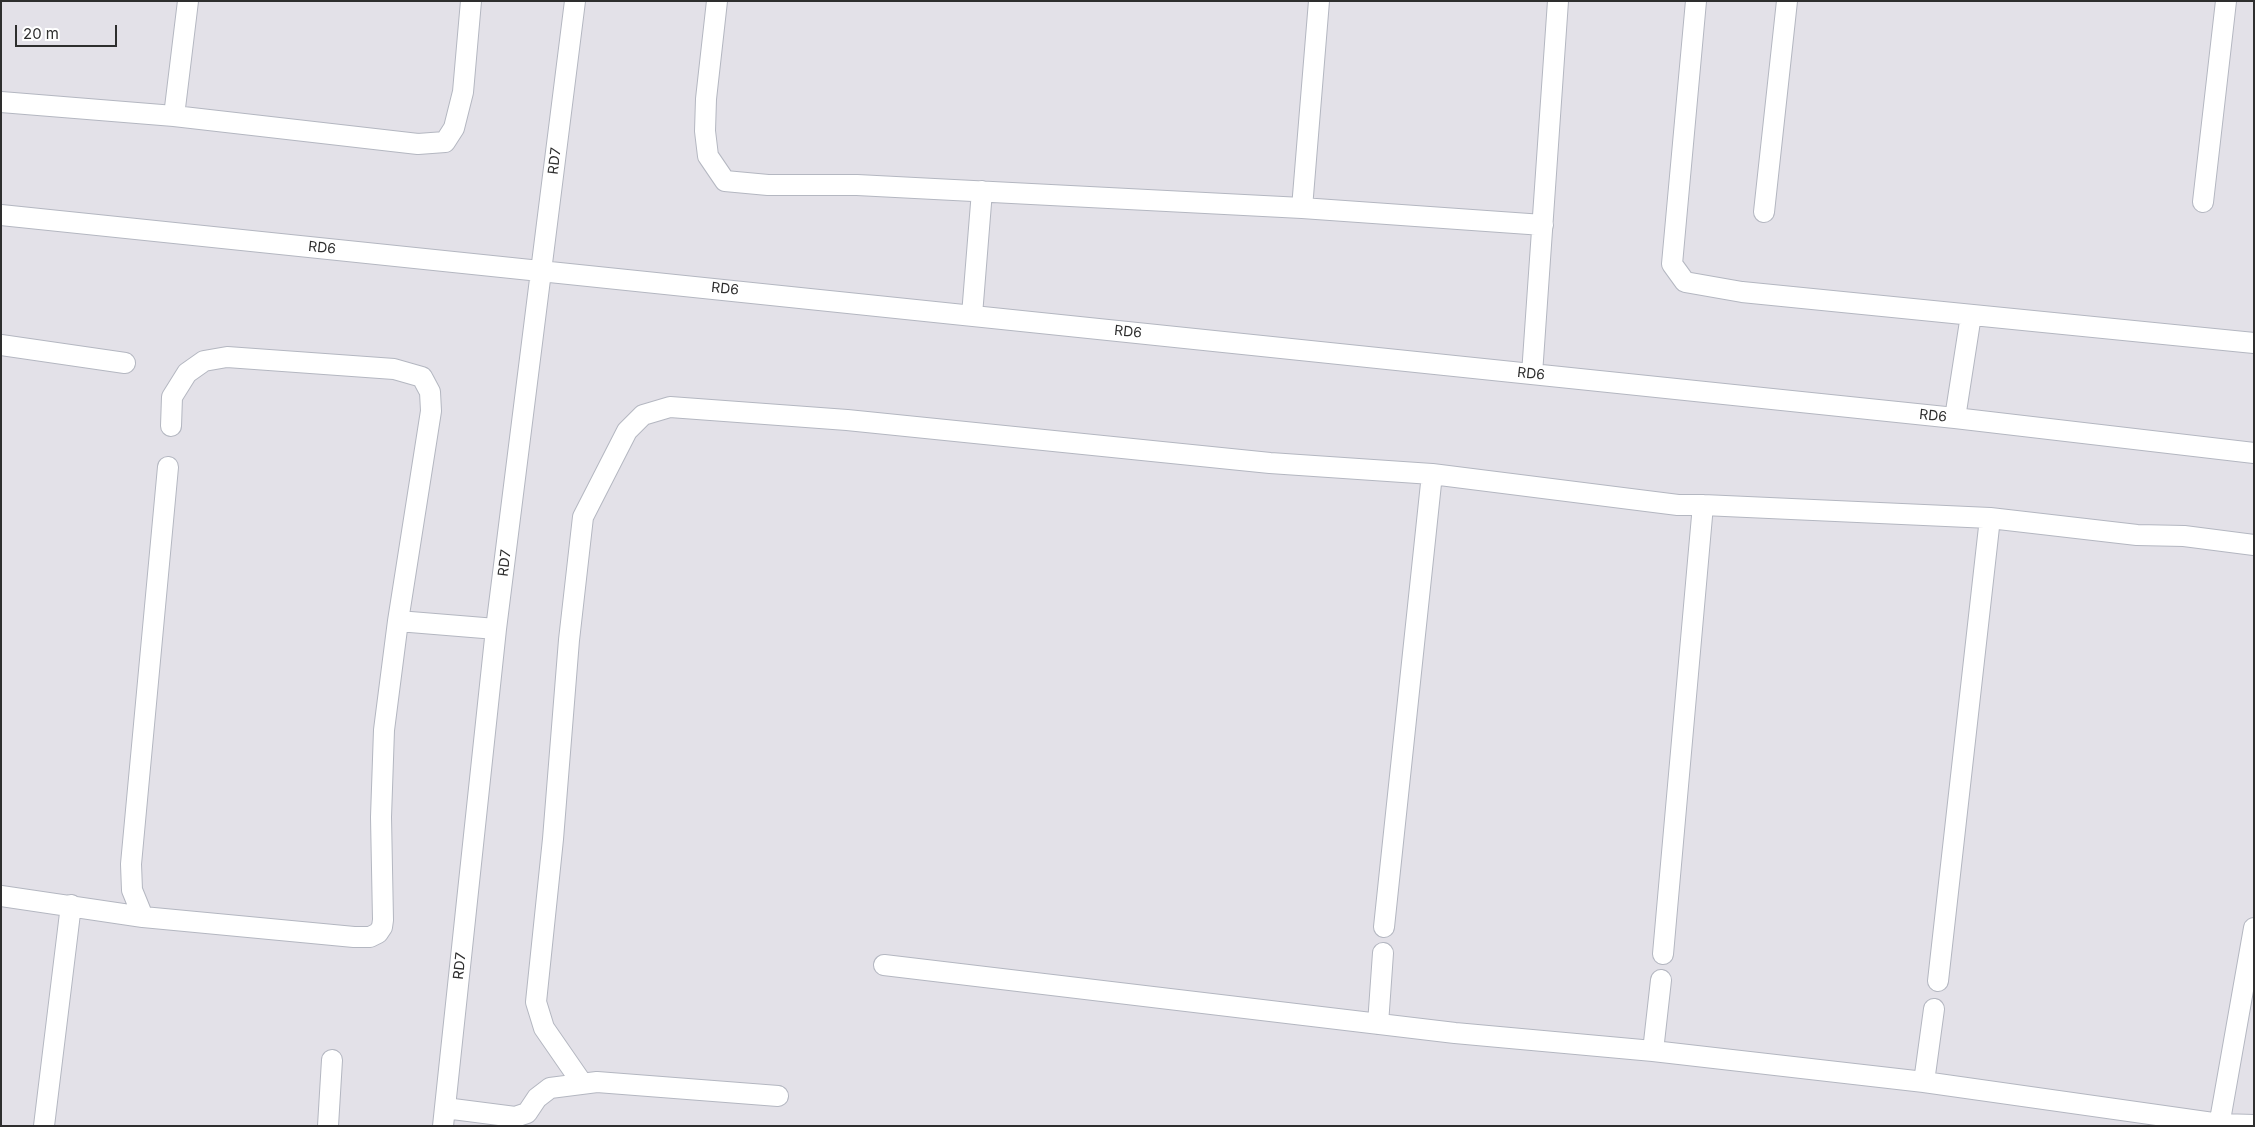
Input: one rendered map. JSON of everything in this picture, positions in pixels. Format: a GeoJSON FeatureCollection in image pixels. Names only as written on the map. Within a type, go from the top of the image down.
{"type":"FeatureCollection","features":[{"type":"Feature","properties":{"kind":"lane"},"geometry":{"type":"LineString","coordinates":[[174,116],[188,1]]}},
{"type":"Feature","properties":{"kind":"lane"},"geometry":{"type":"LineString","coordinates":[[1,102],[174,116],[418,144],[445,142],[454,128],[463,92],[471,1]]}},
{"type":"Feature","properties":{"kind":"lane","name":"RD7"},"geometry":{"type":"LineString","coordinates":[[444,1117],[496,629],[575,1]]}},
{"type":"Feature","properties":{"kind":"lane"},"geometry":{"type":"LineString","coordinates":[[717,1],[706,99],[705,131],[708,156],[725,181],[768,185],[857,185],[1302,208],[1542,225]]}},
{"type":"Feature","properties":{"kind":"lane"},"geometry":{"type":"LineString","coordinates":[[1302,208],[1319,1]]}},
{"type":"Feature","properties":{"kind":"lane"},"geometry":{"type":"LineString","coordinates":[[1532,374],[1558,1]]}},
{"type":"Feature","properties":{"kind":"lane"},"geometry":{"type":"LineString","coordinates":[[1696,1],[1672,264],[1685,282],[1742,292],[2254,344]]}},
{"type":"Feature","properties":{"kind":"lane"},"geometry":{"type":"LineString","coordinates":[[1764,212],[1787,1]]}},
{"type":"Feature","properties":{"kind":"lane"},"geometry":{"type":"LineString","coordinates":[[2203,202],[2226,1]]}},
{"type":"Feature","properties":{"kind":"lane"},"geometry":{"type":"LineString","coordinates":[[972,315],[982,191]]}},
{"type":"Feature","properties":{"kind":"lane","name":"RD6"},"geometry":{"type":"LineString","coordinates":[[1,215],[1955,418],[2254,454]]}},
{"type":"Feature","properties":{"kind":"lane"},"geometry":{"type":"LineString","coordinates":[[1955,418],[1971,315]]}},
{"type":"Feature","properties":{"kind":"lane"},"geometry":{"type":"LineString","coordinates":[[1,345],[125,363]]}},
{"type":"Feature","properties":{"kind":"lane"},"geometry":{"type":"LineString","coordinates":[[1,896],[143,917],[354,937],[370,937],[378,933],[383,920],[380,817],[384,730],[398,621],[431,412],[430,392],[422,377],[394,369],[227,357],[204,361],[187,373],[172,397],[171,426]]}},
{"type":"Feature","properties":{"kind":"lane"},"geometry":{"type":"LineString","coordinates":[[582,1083],[544,1028],[536,1002],[553,839],[569,640],[583,517],[627,431],[643,415],[670,407],[847,420],[1270,463],[1432,474],[1678,505],[1990,518],[2137,535],[2184,536],[2254,545]]}},
{"type":"Feature","properties":{"kind":"lane"},"geometry":{"type":"LineString","coordinates":[[143,917],[132,890],[131,864],[168,467]]}},
{"type":"Feature","properties":{"kind":"lane"},"geometry":{"type":"LineString","coordinates":[[1384,927],[1432,474]]}},
{"type":"Feature","properties":{"kind":"lane"},"geometry":{"type":"LineString","coordinates":[[1663,954],[1703,505]]}},
{"type":"Feature","properties":{"kind":"lane"},"geometry":{"type":"LineString","coordinates":[[1938,981],[1990,518]]}},
{"type":"Feature","properties":{"kind":"lane"},"geometry":{"type":"LineString","coordinates":[[398,621],[496,629]]}},
{"type":"Feature","properties":{"kind":"lane"},"geometry":{"type":"LineString","coordinates":[[44,1126],[71,905]]}},
{"type":"Feature","properties":{"kind":"lane"},"geometry":{"type":"LineString","coordinates":[[2220,1125],[2254,928]]}},
{"type":"Feature","properties":{"kind":"lane"},"geometry":{"type":"LineString","coordinates":[[1378,1024],[1383,953]]}},
{"type":"Feature","properties":{"kind":"lane"},"geometry":{"type":"LineString","coordinates":[[884,965],[1378,1024],[1652,1051],[1924,1082],[2220,1125],[2254,1126]]}},
{"type":"Feature","properties":{"kind":"lane"},"geometry":{"type":"LineString","coordinates":[[1652,1051],[1660,980]]}},
{"type":"Feature","properties":{"kind":"lane"},"geometry":{"type":"LineString","coordinates":[[1924,1082],[1934,1009]]}},
{"type":"Feature","properties":{"kind":"lane"},"geometry":{"type":"LineString","coordinates":[[328,1126],[332,1060]]}},
{"type":"Feature","properties":{"kind":"lane"},"geometry":{"type":"LineString","coordinates":[[444,1117],[514,1117],[527,1113],[537,1098],[550,1088],[597,1082],[778,1096]]}},
{"type":"Feature","properties":{"kind":"shaded area"},"geometry":{"type":"Polygon","coordinates":[[[1,1],[2254,1],[2254,1126],[1,1126],[1,1]]]}}]}
